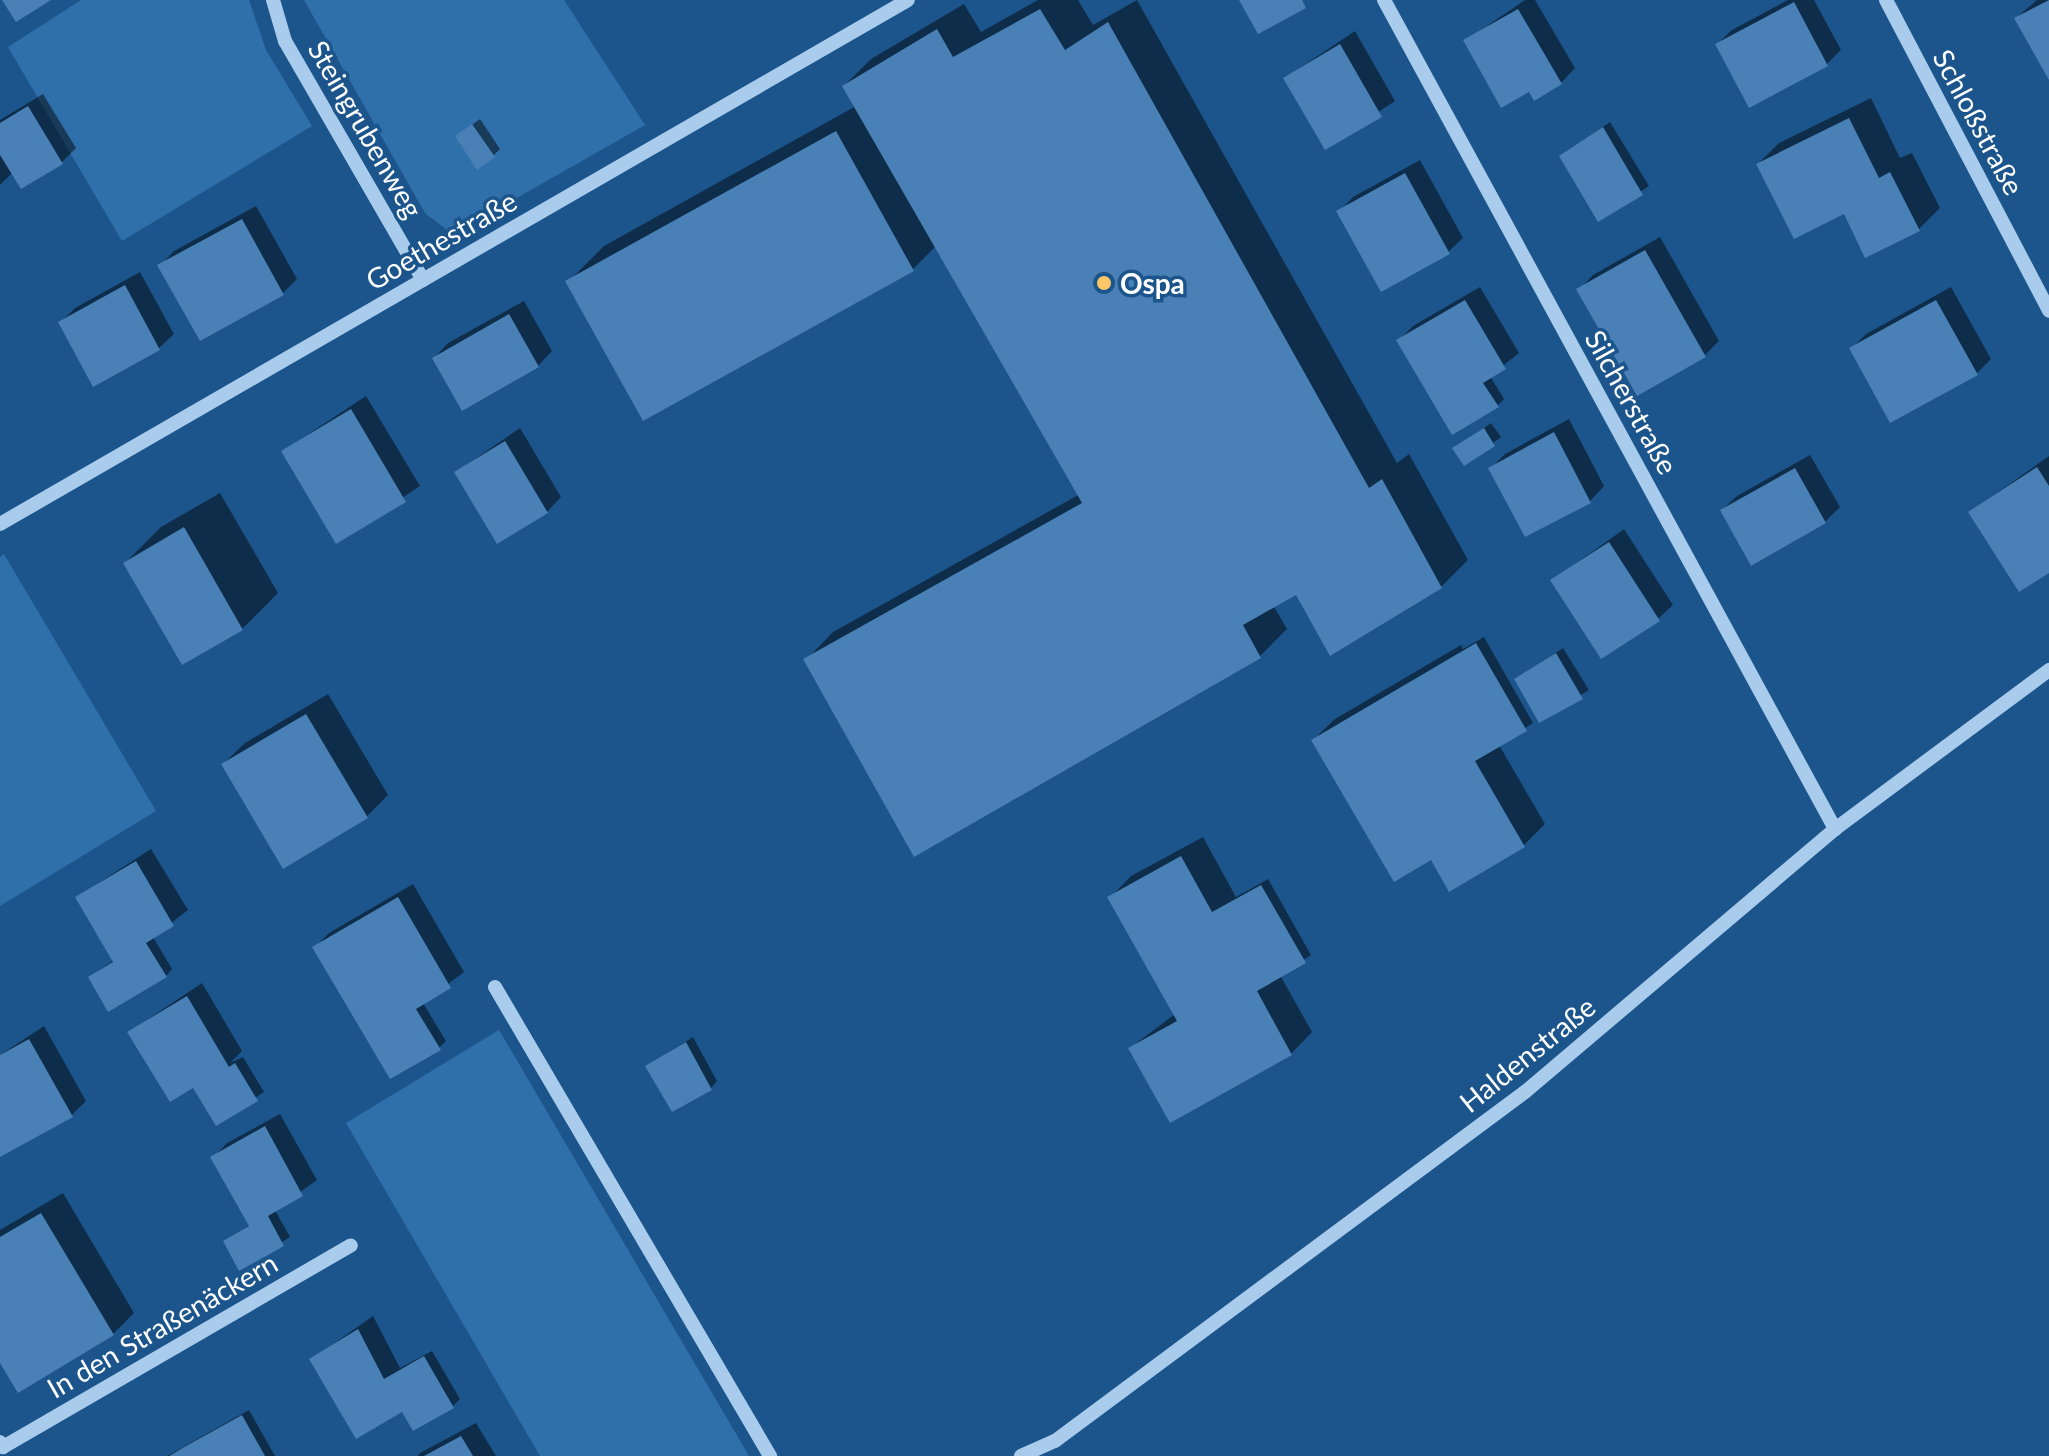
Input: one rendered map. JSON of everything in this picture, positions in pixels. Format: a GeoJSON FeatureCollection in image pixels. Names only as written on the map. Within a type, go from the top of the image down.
{"type":"FeatureCollection","features":[{"type":"Feature","properties":{"kind":"street","name":"Steingrubenweg"},"geometry":{"type":"LineString","coordinates":[[273,0],[285,41],[423,280]]}},
{"type":"Feature","properties":{"kind":"street","name":"Goethestraße"},"geometry":{"type":"LineString","coordinates":[[0,524],[908,0]]}},
{"type":"Feature","properties":{"kind":"street","name":"Silcherstraße"},"geometry":{"type":"LineString","coordinates":[[1384,0],[1835,829]]}},
{"type":"Feature","properties":{"kind":"street","name":"Schloßstraße"},"geometry":{"type":"LineString","coordinates":[[1886,0],[2049,311]]}},
{"type":"Feature","properties":{"kind":"street","name":"Haldenstraße"},"geometry":{"type":"LineString","coordinates":[[1021,1456],[1055,1441],[1190,1344],[1525,1092],[1835,829],[2049,670]]}},
{"type":"Feature","properties":{"kind":"street"},"geometry":{"type":"LineString","coordinates":[[495,987],[770,1456]]}},
{"type":"Feature","properties":{"kind":"street","name":"In den Straßenäckern"},"geometry":{"type":"LineString","coordinates":[[0,1442],[3,1447],[351,1245]]}},
{"type":"Feature","properties":{"kind":"shaded area"},"geometry":{"type":"Polygon","coordinates":[[[81,0],[249,0],[266,50],[312,126],[122,241],[8,47],[81,0]]]}},
{"type":"Feature","properties":{"kind":"shaded area"},"geometry":{"type":"Polygon","coordinates":[[[304,0],[564,0],[645,125],[459,231],[447,230],[425,213],[304,0]]]}},
{"type":"Feature","properties":{"kind":"shaded area"},"geometry":{"type":"Polygon","coordinates":[[[4,554],[156,811],[0,906],[0,557],[4,554]]]}},
{"type":"Feature","properties":{"kind":"shaded area"},"geometry":{"type":"Polygon","coordinates":[[[499,1030],[749,1456],[540,1456],[346,1123],[499,1030]]]}},
{"type":"Feature","properties":{"kind":"building"},"geometry":{"type":"Polygon","coordinates":[[[2,0],[51,0],[16,22],[2,0]]]}},
{"type":"Feature","properties":{"kind":"building"},"geometry":{"type":"Polygon","coordinates":[[[1239,0],[1302,0],[1306,8],[1258,34],[1239,0]]]}},
{"type":"Feature","properties":{"kind":"building"},"geometry":{"type":"Polygon","coordinates":[[[2049,0],[2049,80],[2014,18],[2049,0]]]}},
{"type":"Feature","properties":{"kind":"building"},"geometry":{"type":"Polygon","coordinates":[[[1794,2],[1828,66],[1749,108],[1715,44],[1794,2]]]}},
{"type":"Feature","properties":{"kind":"building","name":"Ospa"},"geometry":{"type":"Polygon","coordinates":[[[1040,9],[1065,50],[1108,22],[1369,488],[1382,479],[1442,588],[1330,656],[1296,595],[1243,625],[1261,658],[914,857],[803,659],[1082,503],[842,86],[937,29],[953,57],[1040,9]]]}},
{"type":"Feature","properties":{"kind":"building"},"geometry":{"type":"Polygon","coordinates":[[[1518,9],[1562,84],[1534,101],[1529,92],[1501,108],[1463,40],[1518,9]]]}},
{"type":"Feature","properties":{"kind":"building"},"geometry":{"type":"Polygon","coordinates":[[[1340,44],[1382,117],[1325,150],[1283,78],[1340,44]]]}},
{"type":"Feature","properties":{"kind":"building"},"geometry":{"type":"Polygon","coordinates":[[[28,106],[63,164],[21,189],[0,155],[0,123],[28,106]]]}},
{"type":"Feature","properties":{"kind":"building"},"geometry":{"type":"Polygon","coordinates":[[[1849,118],[1879,178],[1890,172],[1920,231],[1865,258],[1844,214],[1794,239],[1756,164],[1849,118]]]}},
{"type":"Feature","properties":{"kind":"building"},"geometry":{"type":"Polygon","coordinates":[[[472,124],[495,157],[477,170],[455,136],[472,124]]]}},
{"type":"Feature","properties":{"kind":"building"},"geometry":{"type":"Polygon","coordinates":[[[1603,127],[1643,195],[1598,222],[1559,156],[1603,127]]]}},
{"type":"Feature","properties":{"kind":"building"},"geometry":{"type":"Polygon","coordinates":[[[836,131],[914,271],[643,421],[565,281],[836,131]]]}},
{"type":"Feature","properties":{"kind":"building"},"geometry":{"type":"Polygon","coordinates":[[[1405,173],[1450,254],[1381,292],[1336,211],[1405,173]]]}},
{"type":"Feature","properties":{"kind":"building"},"geometry":{"type":"Polygon","coordinates":[[[242,219],[284,295],[200,341],[157,265],[242,219]]]}},
{"type":"Feature","properties":{"kind":"building"},"geometry":{"type":"Polygon","coordinates":[[[1645,250],[1706,357],[1637,396],[1576,289],[1645,250]]]}},
{"type":"Feature","properties":{"kind":"building"},"geometry":{"type":"Polygon","coordinates":[[[125,285],[160,350],[93,387],[58,322],[125,285]]]}},
{"type":"Feature","properties":{"kind":"building"},"geometry":{"type":"Polygon","coordinates":[[[1465,300],[1506,369],[1483,383],[1499,407],[1452,435],[1396,340],[1465,300]]]}},
{"type":"Feature","properties":{"kind":"building"},"geometry":{"type":"Polygon","coordinates":[[[1936,300],[1978,375],[1890,423],[1849,348],[1936,300]]]}},
{"type":"Feature","properties":{"kind":"building"},"geometry":{"type":"Polygon","coordinates":[[[509,314],[539,367],[462,411],[432,358],[509,314]]]}},
{"type":"Feature","properties":{"kind":"building"},"geometry":{"type":"Polygon","coordinates":[[[351,409],[406,502],[336,544],[281,451],[351,409]]]}},
{"type":"Feature","properties":{"kind":"building"},"geometry":{"type":"Polygon","coordinates":[[[1484,428],[1495,446],[1464,466],[1452,448],[1484,428]]]}},
{"type":"Feature","properties":{"kind":"building"},"geometry":{"type":"Polygon","coordinates":[[[1554,432],[1591,503],[1525,537],[1488,468],[1554,432]]]}},
{"type":"Feature","properties":{"kind":"building"},"geometry":{"type":"Polygon","coordinates":[[[505,441],[548,513],[497,544],[454,472],[505,441]]]}},
{"type":"Feature","properties":{"kind":"building"},"geometry":{"type":"Polygon","coordinates":[[[2037,467],[2049,486],[2049,573],[2019,592],[1968,512],[2037,467]]]}},
{"type":"Feature","properties":{"kind":"building"},"geometry":{"type":"Polygon","coordinates":[[[1795,468],[1826,523],[1751,566],[1720,510],[1795,468]]]}},
{"type":"Feature","properties":{"kind":"building"},"geometry":{"type":"Polygon","coordinates":[[[184,527],[243,630],[182,665],[123,563],[184,527]]]}},
{"type":"Feature","properties":{"kind":"building"},"geometry":{"type":"Polygon","coordinates":[[[1609,542],[1660,621],[1601,659],[1550,580],[1609,542]]]}},
{"type":"Feature","properties":{"kind":"building"},"geometry":{"type":"Polygon","coordinates":[[[1476,643],[1527,731],[1475,761],[1525,847],[1449,892],[1431,860],[1394,882],[1311,740],[1476,643]]]}},
{"type":"Feature","properties":{"kind":"building"},"geometry":{"type":"Polygon","coordinates":[[[1556,653],[1583,699],[1539,723],[1514,679],[1556,653]]]}},
{"type":"Feature","properties":{"kind":"building"},"geometry":{"type":"Polygon","coordinates":[[[306,714],[368,818],[283,869],[221,764],[306,714]]]}},
{"type":"Feature","properties":{"kind":"building"},"geometry":{"type":"Polygon","coordinates":[[[1181,856],[1212,912],[1261,885],[1306,963],[1257,991],[1292,1055],[1170,1123],[1128,1048],[1177,1021],[1107,897],[1181,856]]]}},
{"type":"Feature","properties":{"kind":"building"},"geometry":{"type":"Polygon","coordinates":[[[136,861],[174,926],[146,943],[167,977],[108,1012],[88,977],[113,962],[75,897],[136,861]]]}},
{"type":"Feature","properties":{"kind":"building"},"geometry":{"type":"Polygon","coordinates":[[[398,897],[451,988],[416,1009],[441,1050],[390,1079],[312,947],[398,897]]]}},
{"type":"Feature","properties":{"kind":"building"},"geometry":{"type":"Polygon","coordinates":[[[187,996],[229,1067],[235,1063],[258,1101],[216,1126],[193,1088],[170,1102],[127,1032],[187,996]]]}},
{"type":"Feature","properties":{"kind":"building"},"geometry":{"type":"Polygon","coordinates":[[[29,1039],[73,1117],[0,1157],[0,1055],[29,1039]]]}},
{"type":"Feature","properties":{"kind":"building"},"geometry":{"type":"Polygon","coordinates":[[[686,1042],[712,1090],[672,1112],[645,1066],[686,1042]]]}},
{"type":"Feature","properties":{"kind":"building"},"geometry":{"type":"Polygon","coordinates":[[[265,1126],[303,1196],[268,1216],[284,1246],[239,1271],[223,1241],[249,1226],[210,1157],[265,1126]]]}},
{"type":"Feature","properties":{"kind":"building"},"geometry":{"type":"Polygon","coordinates":[[[41,1213],[114,1335],[18,1393],[0,1363],[0,1237],[41,1213]]]}},
{"type":"Feature","properties":{"kind":"building"},"geometry":{"type":"Polygon","coordinates":[[[358,1329],[384,1379],[424,1356],[454,1408],[413,1431],[402,1412],[356,1439],[309,1359],[358,1329]]]}},
{"type":"Feature","properties":{"kind":"building"},"geometry":{"type":"Polygon","coordinates":[[[242,1415],[265,1456],[169,1456],[186,1446],[242,1415]]]}},
{"type":"Feature","properties":{"kind":"building"},"geometry":{"type":"Polygon","coordinates":[[[461,1436],[473,1456],[424,1456],[461,1436]]]}},
{"type":"Feature","properties":{"kind":"place","name":"Ospa"},"geometry":{"type":"Point","coordinates":[1104,283]}}]}
